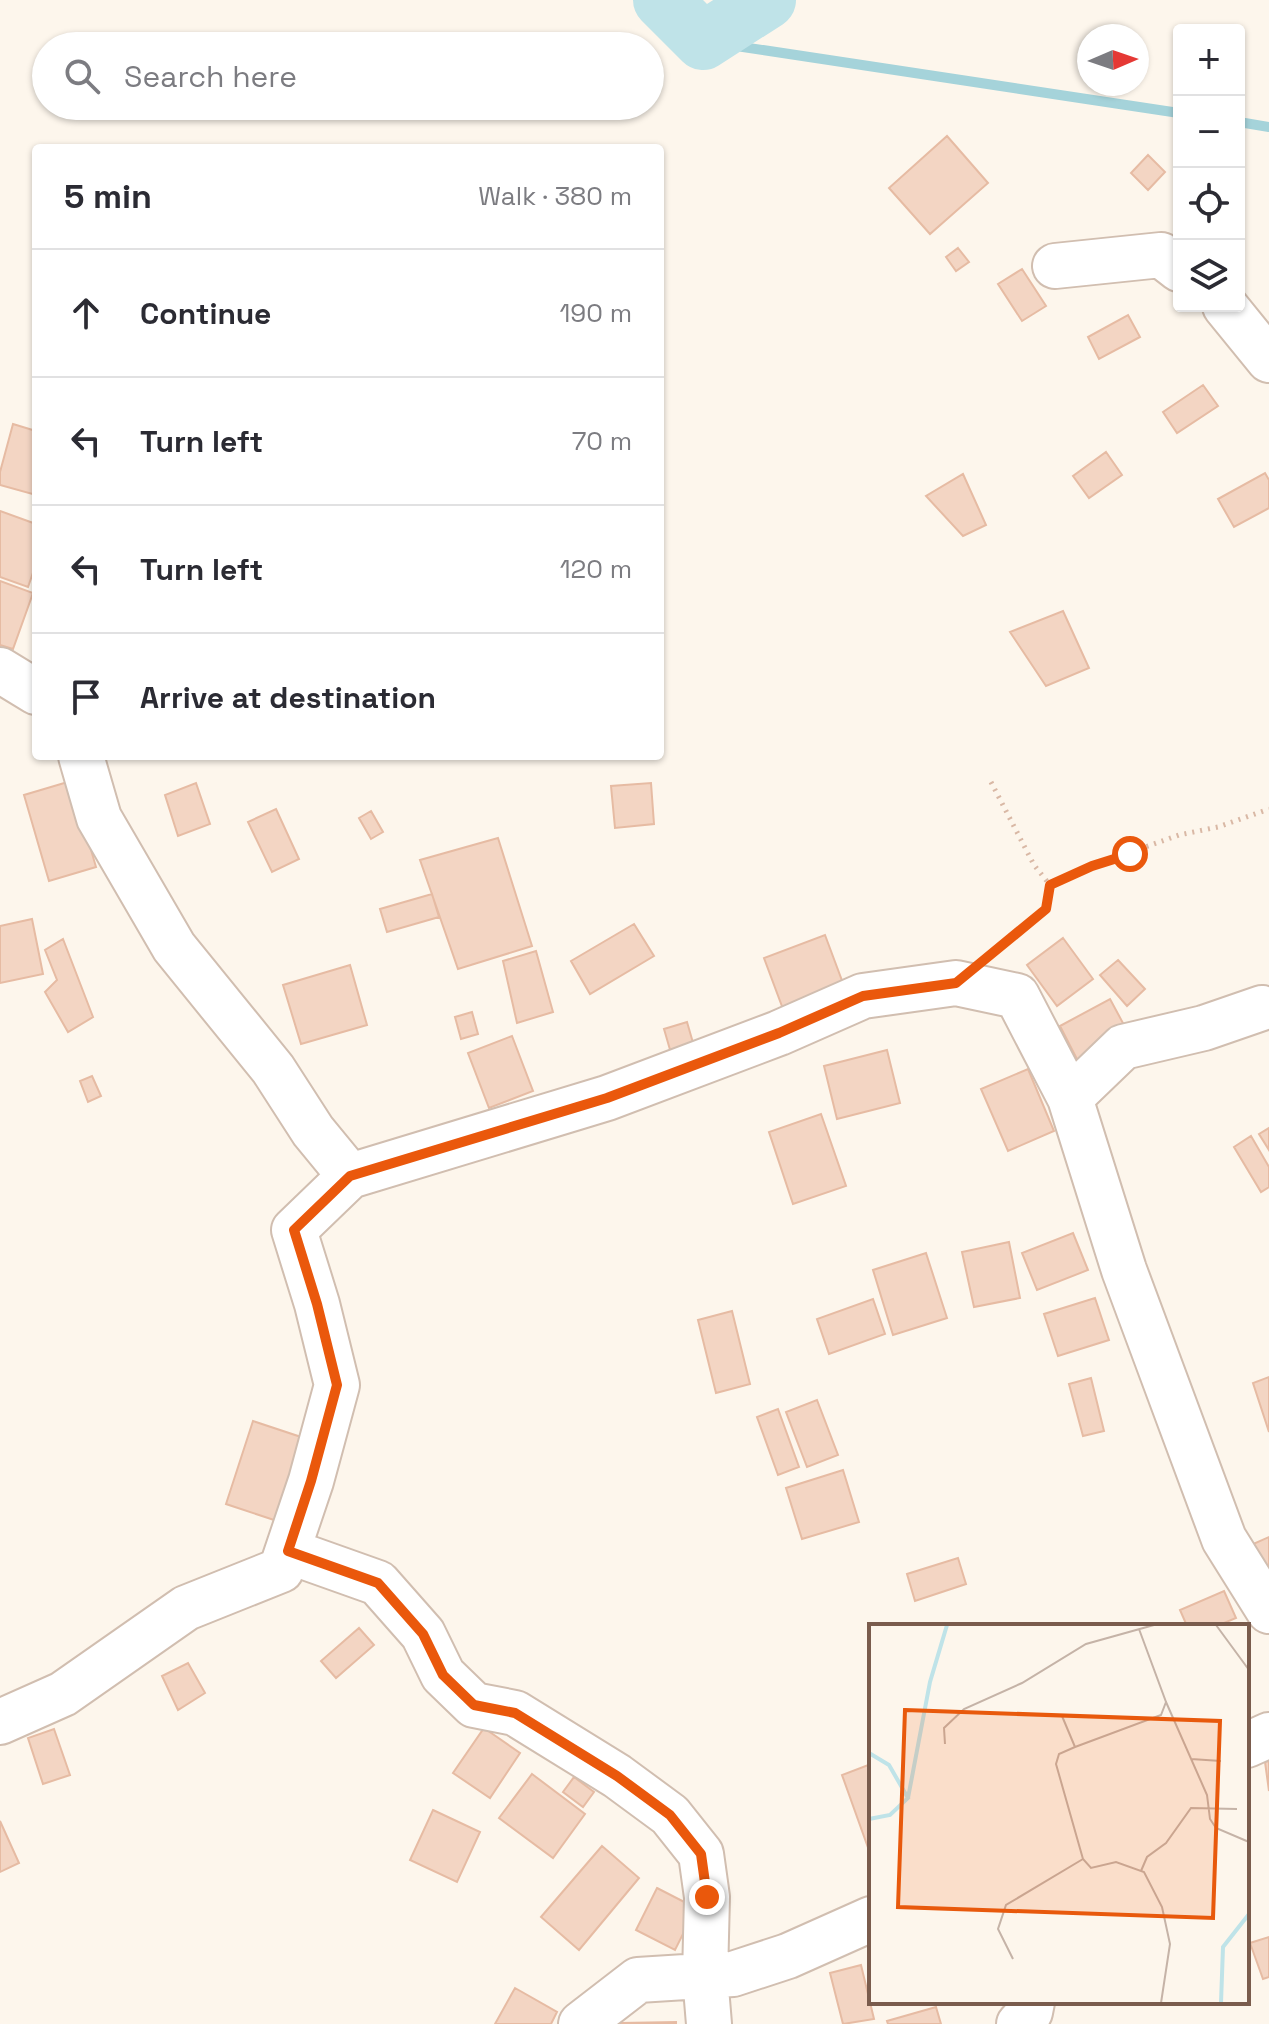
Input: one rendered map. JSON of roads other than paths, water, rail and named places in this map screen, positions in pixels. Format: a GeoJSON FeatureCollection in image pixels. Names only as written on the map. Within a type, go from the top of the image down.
{"type":"FeatureCollection","features":[{"type":"Feature","properties":{"kind":"street"},"geometry":{"type":"LineString","coordinates":[[1055,266],[1161,255],[1173,264]]}},
{"type":"Feature","properties":{"kind":"street"},"geometry":{"type":"LineString","coordinates":[[1230,312],[1269,360]]}},
{"type":"Feature","properties":{"kind":"street"},"geometry":{"type":"LineString","coordinates":[[0,670],[32,690]]}},
{"type":"Feature","properties":{"kind":"street"},"geometry":{"type":"LineString","coordinates":[[82,760],[99,818],[174,947],[273,1069],[313,1131],[350,1176]]}},
{"type":"Feature","properties":{"kind":"street"},"geometry":{"type":"LineString","coordinates":[[0,1722],[63,1694],[186,1608],[281,1570],[311,1481],[337,1385],[294,1230],[350,1176],[607,1098],[779,1033],[863,996],[956,983],[1017,996],[1070,1098],[1124,1270],[1224,1539],[1269,1611]]}},
{"type":"Feature","properties":{"kind":"street"},"geometry":{"type":"LineString","coordinates":[[1070,1098],[1123,1047],[1204,1028],[1262,1008]]}},
{"type":"Feature","properties":{"kind":"street"},"geometry":{"type":"LineString","coordinates":[[288,1551],[378,1583],[423,1634],[443,1675],[474,1705],[515,1713],[617,1776],[670,1815],[701,1854],[707,1897],[705,1976],[709,2024]]}},
{"type":"Feature","properties":{"kind":"street"},"geometry":{"type":"LineString","coordinates":[[1249,1744],[1269,1735]]}},
{"type":"Feature","properties":{"kind":"street"},"geometry":{"type":"LineString","coordinates":[[581,2024],[638,1980],[733,1974],[775,1960],[869,1920]]}},
{"type":"Feature","properties":{"kind":"street"},"geometry":{"type":"LineString","coordinates":[[1019,2024],[1030,2012],[1032,2004]]}},
{"type":"Feature","properties":{"kind":"waterway"},"geometry":{"type":"LineString","coordinates":[[662,0],[703,41],[767,0]]}},
{"type":"Feature","properties":{"kind":"waterway"},"geometry":{"type":"LineString","coordinates":[[703,41],[1173,112]]}},
{"type":"Feature","properties":{"kind":"waterway"},"geometry":{"type":"LineString","coordinates":[[1245,123],[1269,127]]}}]}
